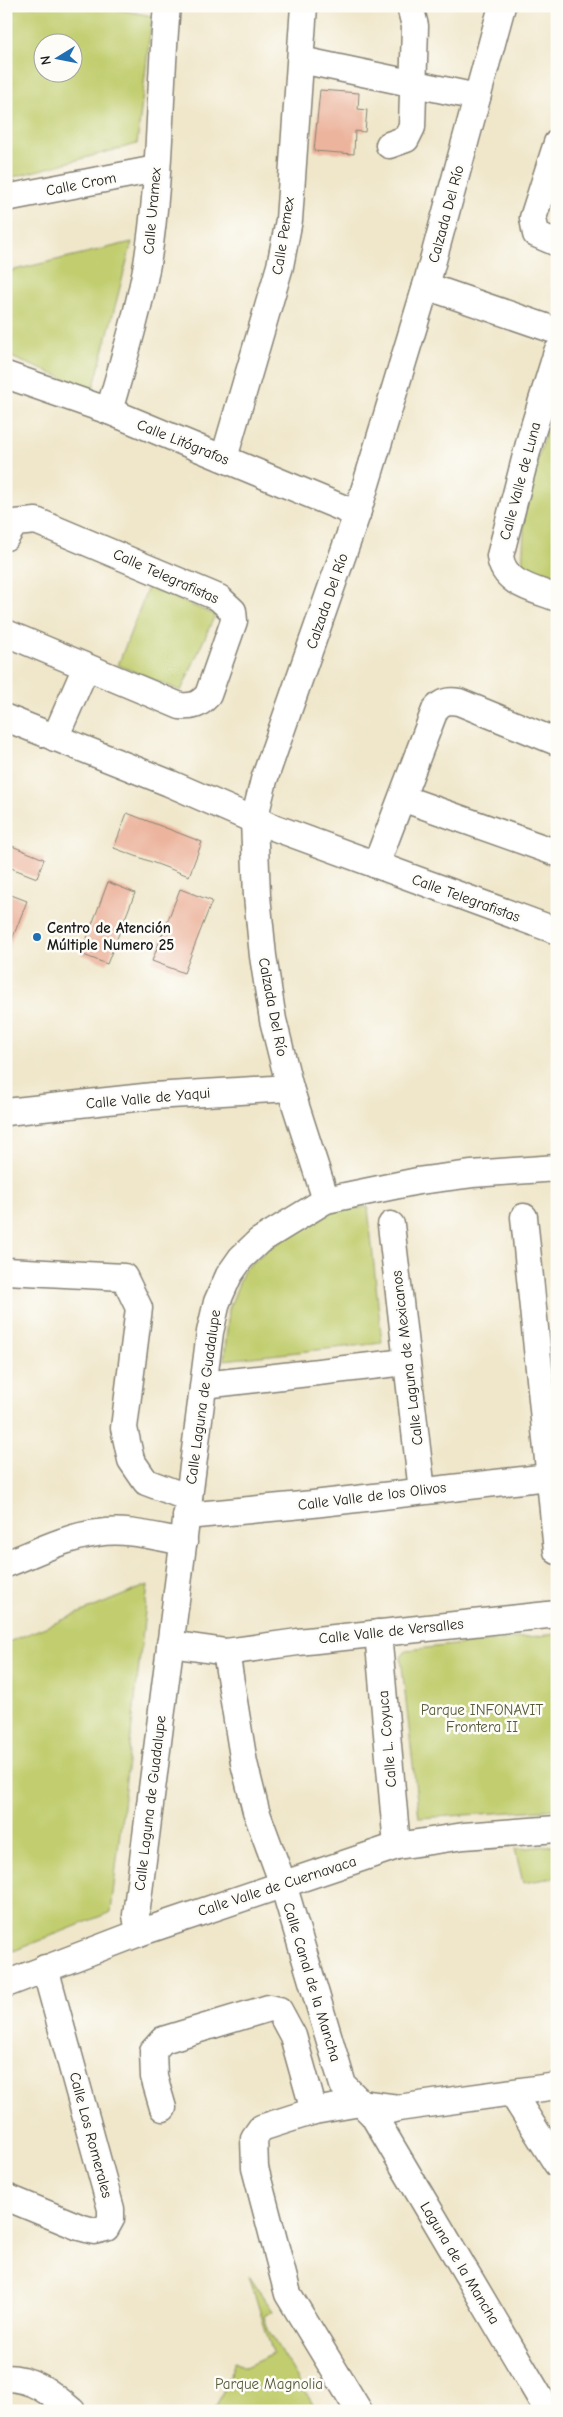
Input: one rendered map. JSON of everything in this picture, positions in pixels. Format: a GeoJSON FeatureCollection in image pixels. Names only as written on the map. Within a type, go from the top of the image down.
{"type":"FeatureCollection","features":[{"type":"Feature","properties":{"kind":"street","name":"Calle Uramex"},"geometry":{"type":"LineString","coordinates":[[108,411],[139,305],[151,231],[167,6]]}},
{"type":"Feature","properties":{"kind":"street","name":"Calle Pemex"},"geometry":{"type":"LineString","coordinates":[[224,458],[280,266],[289,220],[304,6]]}},
{"type":"Feature","properties":{"kind":"street"},"geometry":{"type":"LineString","coordinates":[[389,145],[406,139],[412,127],[415,26],[410,6]]}},
{"type":"Feature","properties":{"kind":"street","name":"Calzada Del Río"},"geometry":{"type":"LineString","coordinates":[[326,1200],[290,1088],[273,1020],[263,956],[257,896],[254,820],[264,780],[357,514],[426,286],[502,6]]}},
{"type":"Feature","properties":{"kind":"street"},"geometry":{"type":"LineString","coordinates":[[301,60],[477,97]]}},
{"type":"Feature","properties":{"kind":"street"},"geometry":{"type":"LineString","coordinates":[[557,143],[533,218],[536,234],[557,243]]}},
{"type":"Feature","properties":{"kind":"street","name":"Calle Crom"},"geometry":{"type":"LineString","coordinates":[[6,198],[156,169]]}},
{"type":"Feature","properties":{"kind":"street"},"geometry":{"type":"LineString","coordinates":[[426,286],[557,331]]}},
{"type":"Feature","properties":{"kind":"street","name":"Calle Valle de Luna"},"geometry":{"type":"LineString","coordinates":[[557,352],[500,556],[501,566],[512,579],[557,598]]}},
{"type":"Feature","properties":{"kind":"street","name":"Calle Litógrafos"},"geometry":{"type":"LineString","coordinates":[[6,375],[108,411],[357,514]]}},
{"type":"Feature","properties":{"kind":"street","name":"Calle Telegrafistas"},"geometry":{"type":"LineString","coordinates":[[6,537],[15,523],[36,521],[220,598],[233,611],[234,620],[208,695],[201,703],[192,707],[180,706],[6,633]]}},
{"type":"Feature","properties":{"kind":"street"},"geometry":{"type":"LineString","coordinates":[[55,738],[86,667]]}},
{"type":"Feature","properties":{"kind":"street"},"geometry":{"type":"LineString","coordinates":[[376,866],[435,710],[444,702],[459,702],[557,742]]}},
{"type":"Feature","properties":{"kind":"street","name":"Calle Telegrafistas"},"geometry":{"type":"LineString","coordinates":[[6,718],[169,782],[254,820],[557,931]]}},
{"type":"Feature","properties":{"kind":"street"},"geometry":{"type":"LineString","coordinates":[[402,798],[557,853]]}},
{"type":"Feature","properties":{"kind":"street","name":"Calle Valle de Yaqui"},"geometry":{"type":"LineString","coordinates":[[6,1112],[154,1096],[290,1088]]}},
{"type":"Feature","properties":{"kind":"street"},"geometry":{"type":"LineString","coordinates":[[326,1200],[427,1180],[472,1174],[557,1168]]}},
{"type":"Feature","properties":{"kind":"street","name":"Calle Laguna de Guadalupe"},"geometry":{"type":"LineString","coordinates":[[138,1933],[136,1915],[187,1507],[213,1317],[217,1302],[229,1275],[241,1258],[259,1241],[326,1200]]}},
{"type":"Feature","properties":{"kind":"street"},"geometry":{"type":"LineString","coordinates":[[524,1216],[553,1476],[557,1551]]}},
{"type":"Feature","properties":{"kind":"street","name":"Calle Laguna de Mexicanos"},"geometry":{"type":"LineString","coordinates":[[391,1224],[422,1491]]}},
{"type":"Feature","properties":{"kind":"street"},"geometry":{"type":"LineString","coordinates":[[6,1272],[124,1277],[139,1308],[124,1428],[131,1460],[146,1482],[187,1507]]}},
{"type":"Feature","properties":{"kind":"street"},"geometry":{"type":"LineString","coordinates":[[204,1385],[406,1362]]}},
{"type":"Feature","properties":{"kind":"street","name":"Calle Valle de los Olivos"},"geometry":{"type":"LineString","coordinates":[[187,1507],[422,1491],[553,1476]]}},
{"type":"Feature","properties":{"kind":"street"},"geometry":{"type":"LineString","coordinates":[[6,1564],[74,1538],[97,1532],[130,1532],[184,1542]]}},
{"type":"Feature","properties":{"kind":"street","name":"Calle Valle de Versalles"},"geometry":{"type":"LineString","coordinates":[[226,1652],[378,1633],[557,1614]]}},
{"type":"Feature","properties":{"kind":"street","name":"Calle L. Coyuca"},"geometry":{"type":"LineString","coordinates":[[378,1633],[397,1846]]}},
{"type":"Feature","properties":{"kind":"street"},"geometry":{"type":"LineString","coordinates":[[170,1644],[226,1652]]}},
{"type":"Feature","properties":{"kind":"street","name":"Calle Canal de la Mancha"},"geometry":{"type":"LineString","coordinates":[[226,1652],[244,1763],[256,1811],[283,1884],[343,2085],[367,2109]]}},
{"type":"Feature","properties":{"kind":"street","name":"Calle Valle de Cuernavaca"},"geometry":{"type":"LineString","coordinates":[[6,1984],[138,1933],[397,1846],[456,1837],[557,1829]]}},
{"type":"Feature","properties":{"kind":"street","name":"Calle Los Romerales"},"geometry":{"type":"LineString","coordinates":[[6,2197],[79,2227],[94,2231],[106,2228],[111,2219],[111,2209],[45,1968]]}},
{"type":"Feature","properties":{"kind":"street"},"geometry":{"type":"LineString","coordinates":[[163,2108],[154,2077],[153,2051],[162,2040],[269,2008],[279,2010],[293,2036],[307,2119]]}},
{"type":"Feature","properties":{"kind":"street"},"geometry":{"type":"LineString","coordinates":[[359,2411],[288,2294],[255,2168],[254,2138],[261,2128],[307,2119],[367,2109],[398,2108],[557,2086]]}},
{"type":"Feature","properties":{"kind":"street"},"geometry":{"type":"LineString","coordinates":[[512,2092],[557,2164]]}},
{"type":"Feature","properties":{"kind":"street","name":"Laguna de la Mancha"},"geometry":{"type":"LineString","coordinates":[[367,2109],[548,2411]]}},
{"type":"Feature","properties":{"kind":"street"},"geometry":{"type":"LineString","coordinates":[[6,2378],[18,2378],[44,2388],[72,2411]]}},
{"type":"Feature","properties":{"kind":"green space"},"geometry":{"type":"Polygon","coordinates":[[[16,6],[100,6],[152,16],[137,144],[6,179],[6,36],[16,6]]]}},
{"type":"Feature","properties":{"kind":"green space"},"geometry":{"type":"Polygon","coordinates":[[[132,242],[93,390],[6,355],[6,272],[132,242]]]}},
{"type":"Feature","properties":{"kind":"green space"},"geometry":{"type":"Polygon","coordinates":[[[557,392],[557,585],[522,570],[525,504],[557,392]]]}},
{"type":"Feature","properties":{"kind":"green space"},"geometry":{"type":"Polygon","coordinates":[[[148,587],[215,615],[181,691],[118,665],[148,587]]]}},
{"type":"Feature","properties":{"kind":"green space"},"geometry":{"type":"Polygon","coordinates":[[[368,1207],[382,1343],[224,1360],[229,1309],[244,1270],[272,1246],[337,1210],[368,1207]]]}},
{"type":"Feature","properties":{"kind":"green space"},"geometry":{"type":"Polygon","coordinates":[[[148,1585],[111,1912],[6,1954],[6,1643],[148,1585]]]}},
{"type":"Feature","properties":{"kind":"green space","name":"Parque INFONAVIT Frontera II"},"geometry":{"type":"Polygon","coordinates":[[[557,1634],[557,1809],[419,1818],[401,1657],[407,1650],[557,1634]]]}},
{"type":"Feature","properties":{"kind":"green space"},"geometry":{"type":"Polygon","coordinates":[[[557,1845],[557,1877],[523,1883],[515,1849],[557,1845]]]}},
{"type":"Feature","properties":{"kind":"green space","name":"Parque Magnolia"},"geometry":{"type":"Polygon","coordinates":[[[249,2276],[273,2311],[264,2316],[269,2332],[317,2411],[214,2411],[235,2362],[245,2367],[273,2354],[249,2276]]]}},
{"type":"Feature","properties":{"kind":"building"},"geometry":{"type":"Polygon","coordinates":[[[320,90],[359,93],[358,109],[367,110],[365,132],[355,131],[354,154],[314,151],[320,90]]]}},
{"type":"Feature","properties":{"kind":"building"},"geometry":{"type":"Polygon","coordinates":[[[127,813],[202,842],[189,876],[114,848],[127,813]]]}},
{"type":"Feature","properties":{"kind":"building"},"geometry":{"type":"Polygon","coordinates":[[[12,846],[44,859],[37,878],[6,866],[12,846]]]}},
{"type":"Feature","properties":{"kind":"building"},"geometry":{"type":"Polygon","coordinates":[[[108,882],[135,893],[107,964],[81,954],[108,882]]]}},
{"type":"Feature","properties":{"kind":"building"},"geometry":{"type":"Polygon","coordinates":[[[180,889],[212,901],[184,973],[152,961],[180,889]]]}},
{"type":"Feature","properties":{"kind":"building"},"geometry":{"type":"Polygon","coordinates":[[[6,893],[27,901],[6,955],[6,893]]]}},
{"type":"Feature","properties":{"kind":"place","name":"Centro de Atención Múltiple Numero 25"},"geometry":{"type":"Point","coordinates":[37,937]}}]}
